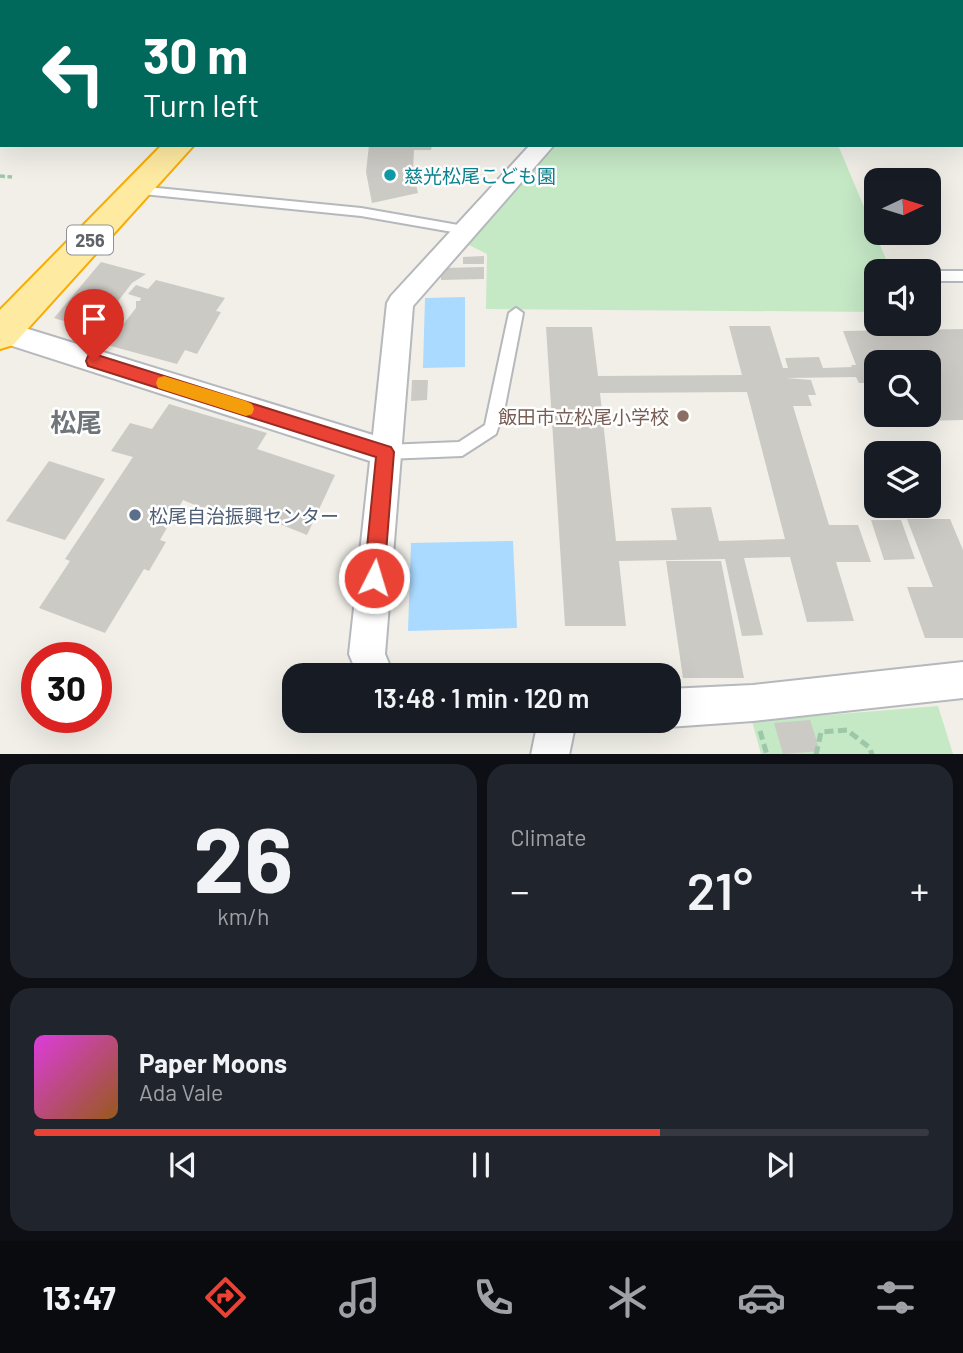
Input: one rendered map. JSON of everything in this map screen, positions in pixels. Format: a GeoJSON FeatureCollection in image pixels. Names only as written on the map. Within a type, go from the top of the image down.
{"type":"FeatureCollection","features":[{"type":"Feature","properties":{"kind":"highway","name":"256"},"geometry":{"type":"LineString","coordinates":[[1,333],[177,147]]}},
{"type":"Feature","properties":{"kind":"street"},"geometry":{"type":"LineString","coordinates":[[371,663],[367,654],[400,303],[542,147]]}},
{"type":"Feature","properties":{"kind":"street"},"geometry":{"type":"LineString","coordinates":[[1,333],[385,452]]}},
{"type":"Feature","properties":{"kind":"street"},"geometry":{"type":"LineString","coordinates":[[681,707],[753,703],[963,680]]}},
{"type":"Feature","properties":{"kind":"street"},"geometry":{"type":"LineString","coordinates":[[550,754],[554,733]]}},
{"type":"Feature","properties":{"kind":"lane"},"geometry":{"type":"LineString","coordinates":[[137,190],[361,212],[464,230]]}},
{"type":"Feature","properties":{"kind":"lane"},"geometry":{"type":"LineString","coordinates":[[941,276],[963,276]]}},
{"type":"Feature","properties":{"kind":"lane"},"geometry":{"type":"LineString","coordinates":[[385,452],[462,449],[491,429],[516,313]]}},
{"type":"Feature","properties":{"kind":"path"},"geometry":{"type":"LineString","coordinates":[[0,176],[12,177]]}},
{"type":"Feature","properties":{"kind":"path"},"geometry":{"type":"LineString","coordinates":[[816,754],[821,732],[847,730],[870,748],[872,754]]}},
{"type":"Feature","properties":{"kind":"green space"},"geometry":{"type":"Polygon","coordinates":[[[555,147],[839,147],[864,207],[864,245],[880,245],[886,259],[864,259],[864,312],[486,309],[487,254],[465,243],[555,147]]]}},
{"type":"Feature","properties":{"kind":"green space"},"geometry":{"type":"Polygon","coordinates":[[[938,706],[953,754],[761,754],[752,721],[938,706]]]}},
{"type":"Feature","properties":{"kind":"water"},"geometry":{"type":"Polygon","coordinates":[[[465,297],[465,367],[423,368],[425,298],[465,297]]]}},
{"type":"Feature","properties":{"kind":"water"},"geometry":{"type":"Polygon","coordinates":[[[513,541],[517,628],[408,631],[411,543],[513,541]]]}},
{"type":"Feature","properties":{"kind":"building","name":"慈光松尾こども園"},"geometry":{"type":"Polygon","coordinates":[[[369,147],[432,147],[431,150],[414,150],[413,170],[418,193],[372,203],[366,172],[369,147]]]}},
{"type":"Feature","properties":{"kind":"building"},"geometry":{"type":"Polygon","coordinates":[[[484,256],[484,264],[463,264],[463,257],[484,256]]]}},
{"type":"Feature","properties":{"kind":"building"},"geometry":{"type":"Polygon","coordinates":[[[101,262],[146,274],[132,283],[115,305],[121,307],[96,338],[79,333],[84,327],[54,318],[101,262]]]}},
{"type":"Feature","properties":{"kind":"building"},"geometry":{"type":"Polygon","coordinates":[[[484,267],[484,279],[441,280],[441,268],[484,267]]]}},
{"type":"Feature","properties":{"kind":"building"},"geometry":{"type":"Polygon","coordinates":[[[156,280],[225,298],[216,311],[221,312],[197,354],[185,350],[177,364],[107,345],[136,308],[136,301],[140,301],[141,298],[128,294],[136,285],[148,289],[156,280]]]}},
{"type":"Feature","properties":{"kind":"building"},"geometry":{"type":"Polygon","coordinates":[[[729,326],[770,326],[783,368],[788,368],[785,358],[819,357],[823,368],[856,365],[843,331],[864,331],[864,336],[941,336],[941,329],[963,329],[963,420],[941,421],[941,350],[864,350],[864,383],[859,383],[856,377],[786,378],[811,380],[816,395],[808,395],[812,406],[793,406],[829,525],[858,525],[871,562],[836,562],[854,621],[807,622],[790,557],[744,558],[763,635],[742,636],[725,559],[619,561],[626,626],[565,626],[546,327],[592,327],[598,376],[742,375],[729,326]],[[747,392],[600,393],[616,541],[677,540],[671,508],[711,507],[719,541],[785,539],[747,392]]]}},
{"type":"Feature","properties":{"kind":"building"},"geometry":{"type":"Polygon","coordinates":[[[412,380],[428,380],[427,400],[411,401],[412,380]]]}},
{"type":"Feature","properties":{"kind":"building","name":"松尾自治振興センター"},"geometry":{"type":"Polygon","coordinates":[[[169,404],[267,433],[257,449],[335,475],[307,535],[240,508],[232,521],[183,500],[160,540],[166,542],[149,571],[144,569],[105,633],[39,608],[70,561],[65,559],[133,457],[111,451],[130,423],[152,429],[169,404]]]}},
{"type":"Feature","properties":{"kind":"building"},"geometry":{"type":"Polygon","coordinates":[[[49,461],[105,479],[65,540],[6,521],[49,461]]]}},
{"type":"Feature","properties":{"kind":"building"},"geometry":{"type":"Polygon","coordinates":[[[907,519],[950,519],[963,550],[963,638],[925,638],[907,587],[933,587],[907,519]]]}},
{"type":"Feature","properties":{"kind":"building"},"geometry":{"type":"Polygon","coordinates":[[[871,520],[901,520],[915,559],[884,560],[871,520]]]}},
{"type":"Feature","properties":{"kind":"building"},"geometry":{"type":"Polygon","coordinates":[[[666,561],[721,561],[744,678],[683,678],[666,561]]]}},
{"type":"Feature","properties":{"kind":"building"},"geometry":{"type":"Polygon","coordinates":[[[810,720],[820,751],[783,754],[774,723],[810,720]]]}},
{"type":"Feature","properties":{"kind":"slow traffic"},"geometry":{"type":"LineString","coordinates":[[164,383],[246,409]]}},
{"type":"Feature","properties":{"kind":"place","name":"慈光松尾こども園"},"geometry":{"type":"Point","coordinates":[390,175]}},
{"type":"Feature","properties":{"kind":"place","name":"飯田市立松尾小学校"},"geometry":{"type":"Point","coordinates":[683,416]}},
{"type":"Feature","properties":{"kind":"place","name":"松尾自治振興センター"},"geometry":{"type":"Point","coordinates":[135,515]}},
{"type":"Feature","properties":{"kind":"district","name":"松尾"},"geometry":{"type":"Point","coordinates":[76,421]}},
{"type":"Feature","properties":{"kind":"route"},"geometry":{"type":"LineString","coordinates":[[94,361],[385,452],[374,578]]}}]}
